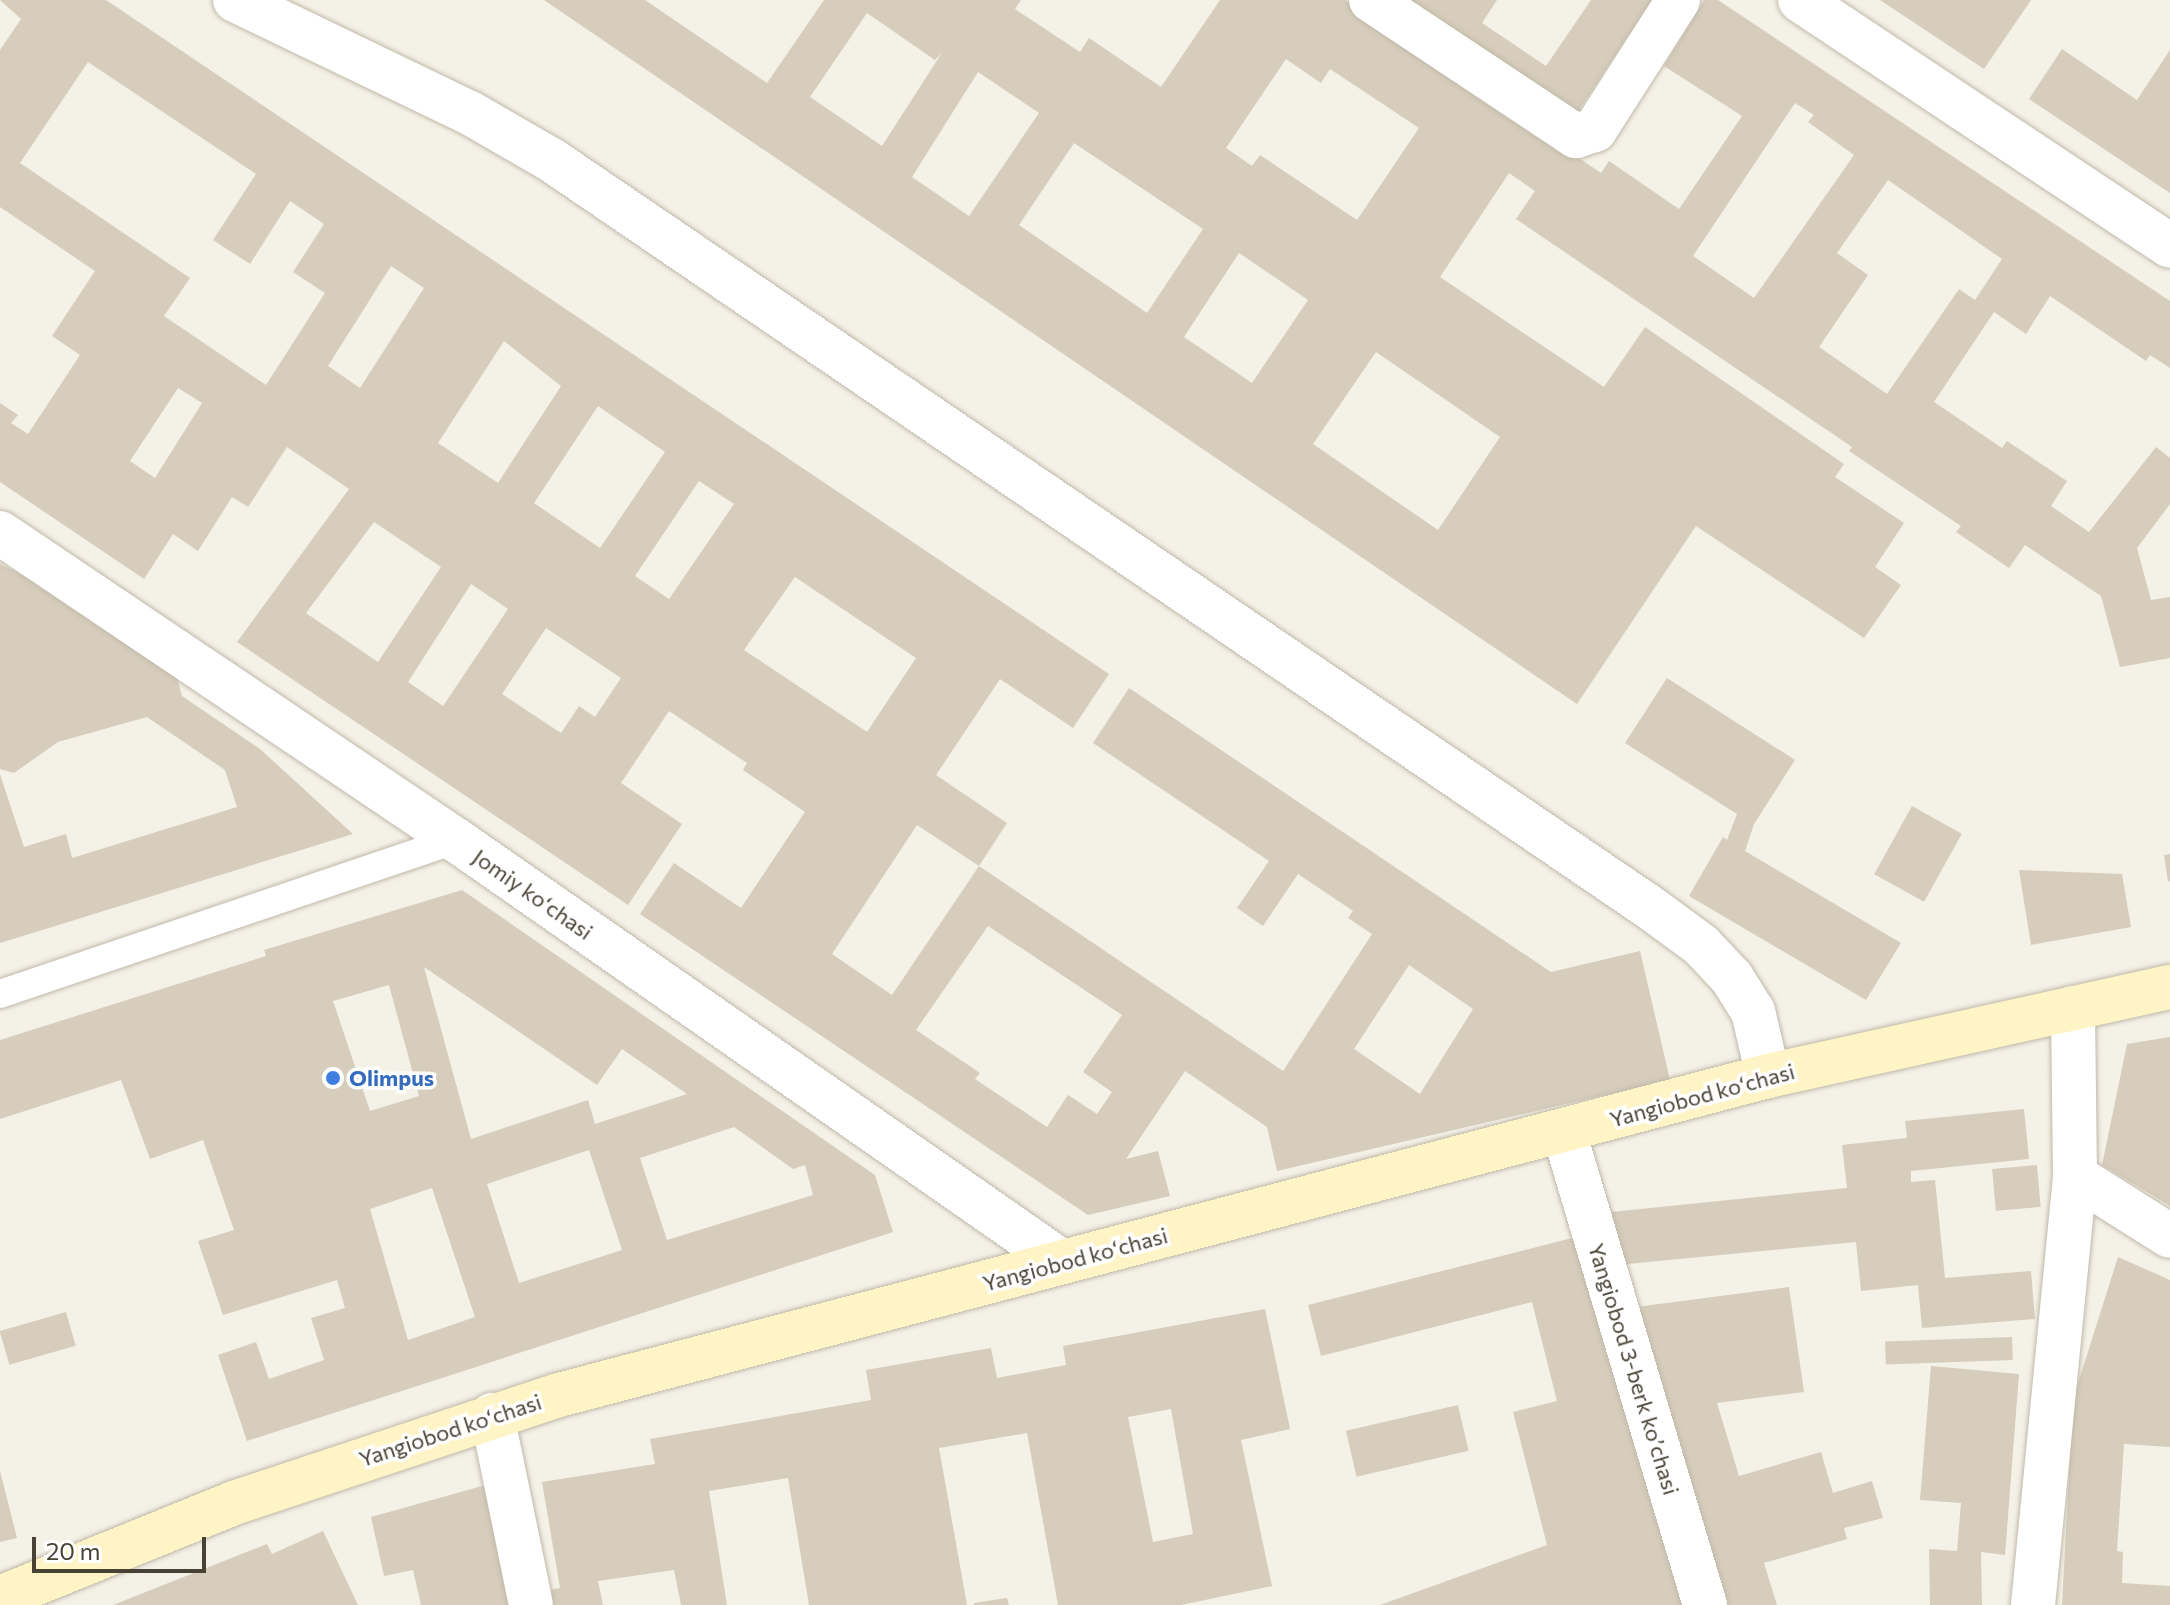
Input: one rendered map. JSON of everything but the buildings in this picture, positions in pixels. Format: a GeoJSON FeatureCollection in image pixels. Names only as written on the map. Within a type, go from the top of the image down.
{"type":"FeatureCollection","features":[{"type":"Feature","properties":{"kind":"street"},"geometry":{"type":"LineString","coordinates":[[235,0],[470,113],[553,161],[1652,909],[1701,945],[1732,978],[1753,1011],[1768,1076]]}},
{"type":"Feature","properties":{"kind":"street"},"geometry":{"type":"LineString","coordinates":[[1371,0],[1576,136],[1595,130],[1678,0]]}},
{"type":"Feature","properties":{"kind":"street"},"geometry":{"type":"LineString","coordinates":[[1800,0],[2170,246]]}},
{"type":"Feature","properties":{"kind":"street","name":"Jomiy koʻchasi"},"geometry":{"type":"LineString","coordinates":[[0,533],[456,840],[1062,1262]]}},
{"type":"Feature","properties":{"kind":"street","name":"Yangiobod koʻchasi"},"geometry":{"type":"LineString","coordinates":[[0,1598],[234,1503],[492,1415],[1768,1076],[2170,987]]}},
{"type":"Feature","properties":{"kind":"street"},"geometry":{"type":"LineString","coordinates":[[2033,1605],[2075,1176],[2073,1008]]}},
{"type":"Feature","properties":{"kind":"street","name":"Yangiobod 3-berk koʼchasi"},"geometry":{"type":"LineString","coordinates":[[1564,1132],[1705,1605]]}},
{"type":"Feature","properties":{"kind":"street"},"geometry":{"type":"LineString","coordinates":[[2075,1176],[2170,1236]]}},
{"type":"Feature","properties":{"kind":"street"},"geometry":{"type":"LineString","coordinates":[[492,1415],[531,1605]]}},
{"type":"Feature","properties":{"kind":"lane"},"geometry":{"type":"LineString","coordinates":[[0,994],[456,840]]}},
{"type":"Feature","properties":{"kind":"place","name":"Olimpus"},"geometry":{"type":"Point","coordinates":[333,1078]}}]}
